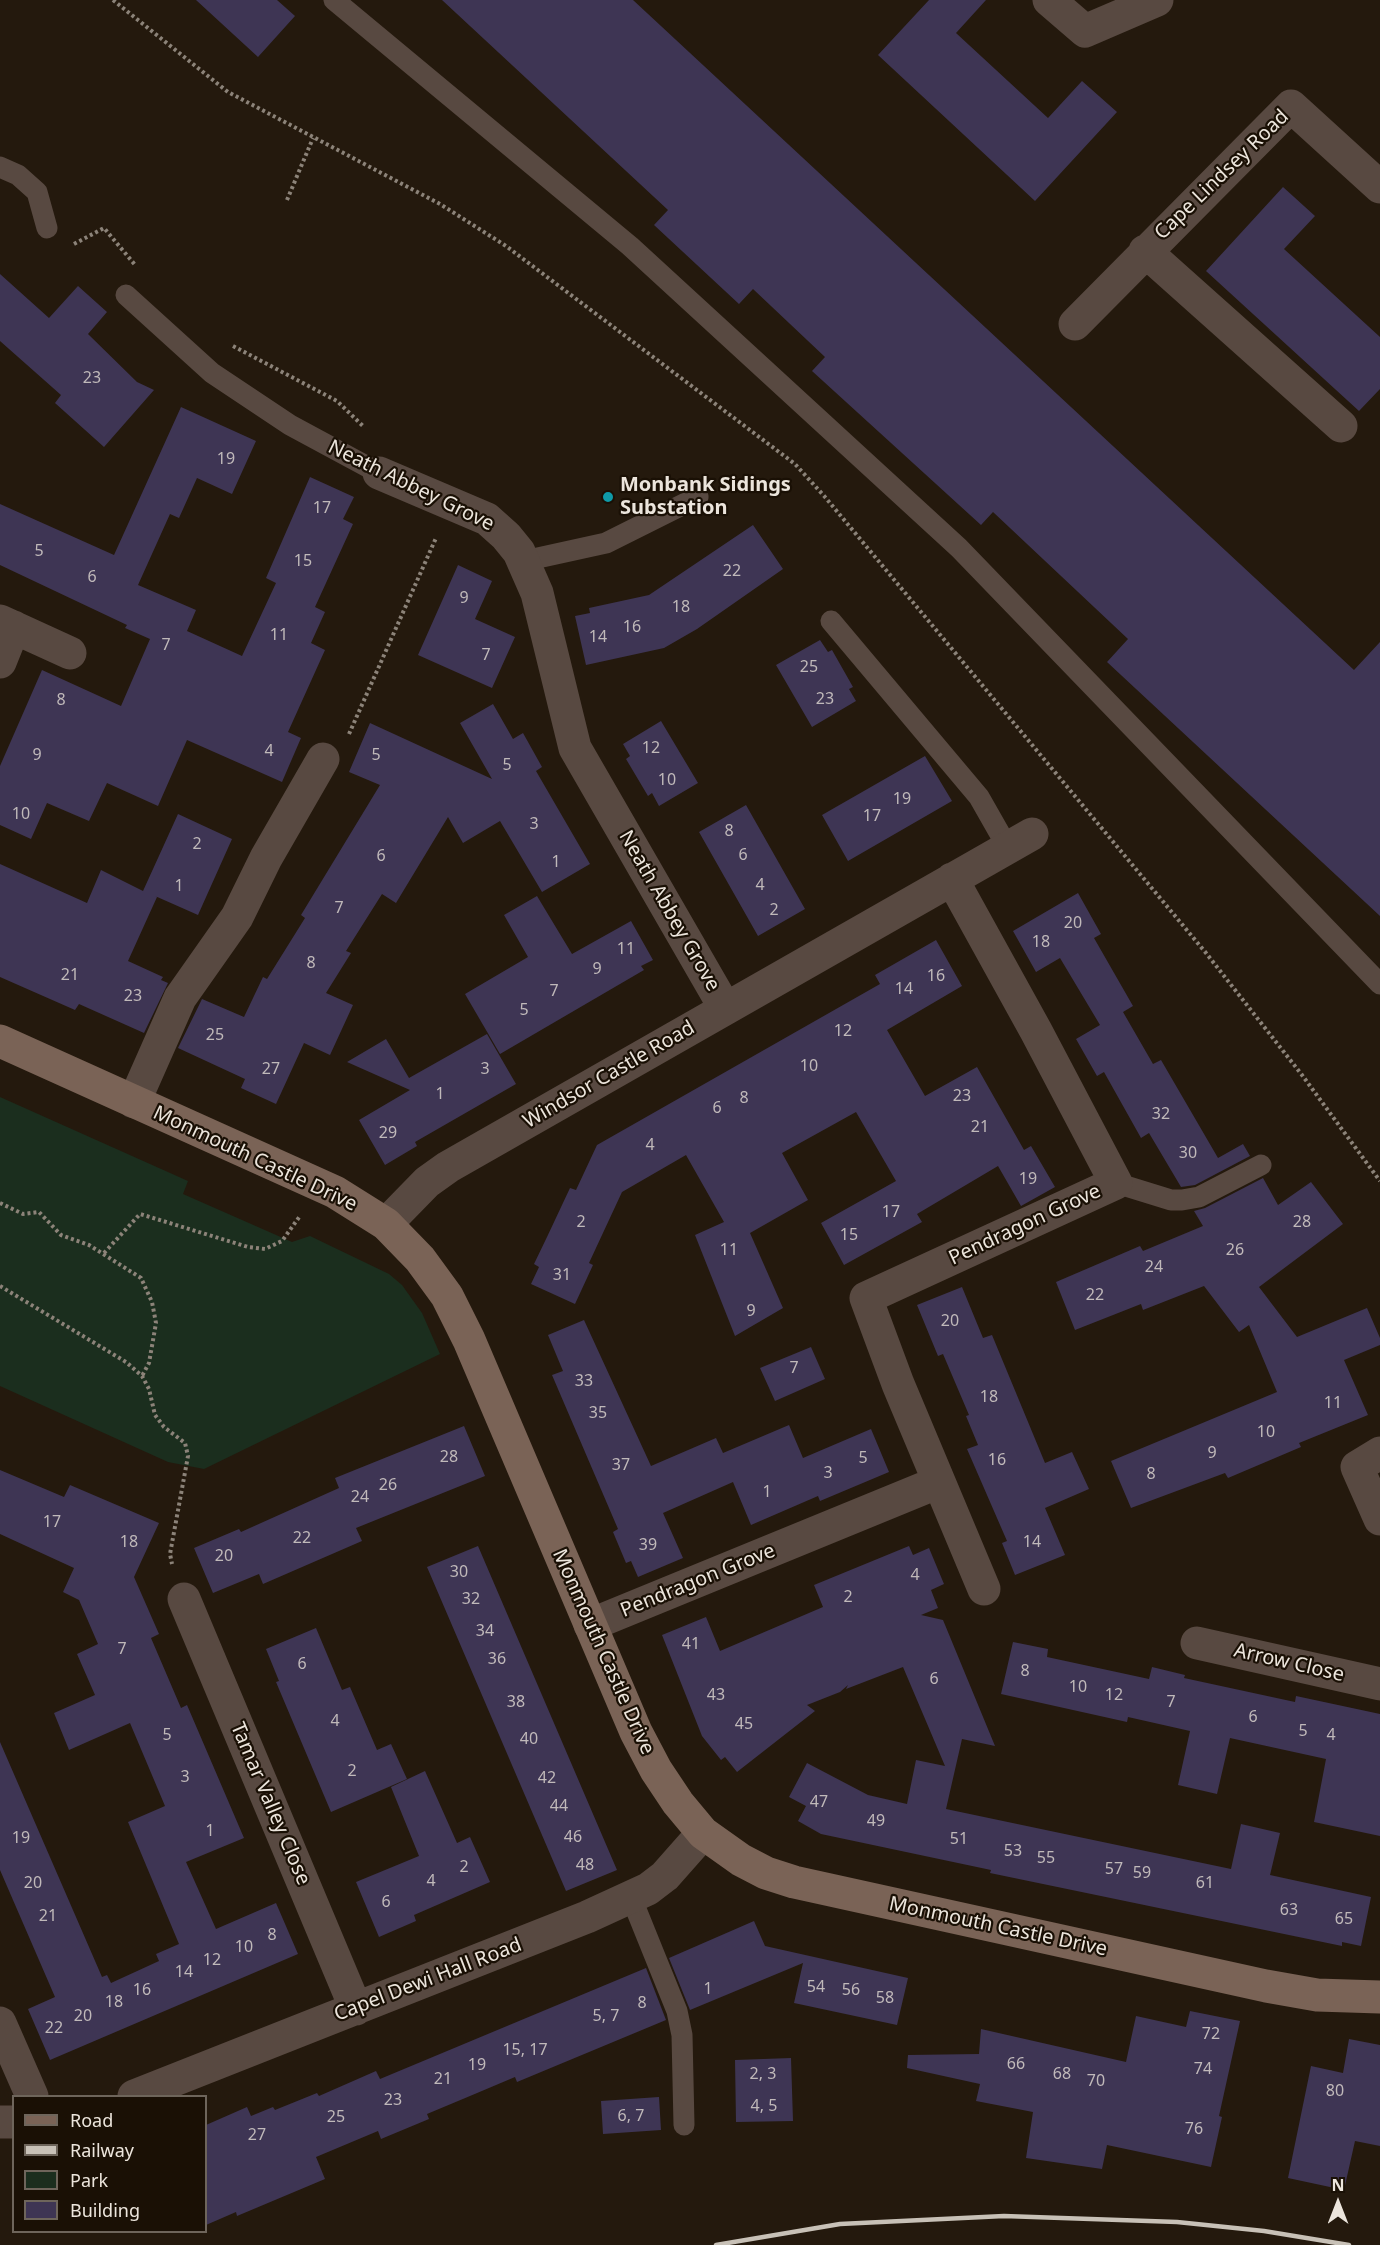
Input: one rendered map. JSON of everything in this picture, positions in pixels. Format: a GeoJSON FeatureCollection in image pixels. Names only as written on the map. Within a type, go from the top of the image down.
{"type":"FeatureCollection","features":[{"type":"Feature","properties":{"kind":"street"},"geometry":{"type":"LineString","coordinates":[[1048,0],[1085,30],[1157,0]]}},
{"type":"Feature","properties":{"kind":"street","name":"Cape Lindsey Road"},"geometry":{"type":"LineString","coordinates":[[1075,324],[1145,250],[1291,106],[1380,187]]}},
{"type":"Feature","properties":{"kind":"street","name":"Cape Lindsey Road"},"geometry":{"type":"LineString","coordinates":[[1145,250],[1341,426]]}},
{"type":"Feature","properties":{"kind":"street","name":"Neath Abbey Grove"},"geometry":{"type":"LineString","coordinates":[[379,472],[487,519],[506,536],[524,561],[537,593],[574,748],[725,1008]]}},
{"type":"Feature","properties":{"kind":"street"},"geometry":{"type":"LineString","coordinates":[[0,662],[7,624],[70,653]]}},
{"type":"Feature","properties":{"kind":"street"},"geometry":{"type":"LineString","coordinates":[[134,1102],[180,998],[237,917],[266,858],[323,759]]}},
{"type":"Feature","properties":{"kind":"street","name":"Windsor Castle Road"},"geometry":{"type":"LineString","coordinates":[[386,1224],[415,1193],[448,1167],[1020,841]]}},
{"type":"Feature","properties":{"kind":"street","name":"Pendragon Grove"},"geometry":{"type":"LineString","coordinates":[[952,879],[1116,1183],[866,1298],[984,1589]]}},
{"type":"Feature","properties":{"kind":"street","name":"Monmouth Castle Drive"},"geometry":{"type":"LineString","coordinates":[[0,1041],[315,1183],[386,1224],[420,1259],[447,1296],[469,1340],[636,1732],[656,1770],[678,1803],[703,1833],[741,1860],[766,1873],[794,1882],[1266,1986],[1317,1995],[1380,1996]]}},
{"type":"Feature","properties":{"kind":"street"},"geometry":{"type":"LineString","coordinates":[[1380,1453],[1357,1467],[1380,1519]]}},
{"type":"Feature","properties":{"kind":"street","name":"Pendragon Grove"},"geometry":{"type":"LineString","coordinates":[[590,1625],[939,1482]]}},
{"type":"Feature","properties":{"kind":"street","name":"Tamar Valley Close"},"geometry":{"type":"LineString","coordinates":[[184,1599],[356,2009]]}},
{"type":"Feature","properties":{"kind":"street","name":"Arrow Close"},"geometry":{"type":"LineString","coordinates":[[1197,1643],[1380,1684]]}},
{"type":"Feature","properties":{"kind":"street","name":"Capel Dewi Hall Road"},"geometry":{"type":"LineString","coordinates":[[139,2095],[588,1917],[631,1897],[665,1876],[703,1833]]}},
{"type":"Feature","properties":{"kind":"street"},"geometry":{"type":"LineString","coordinates":[[0,2023],[31,2095]]}},
{"type":"Feature","properties":{"kind":"lane"},"geometry":{"type":"LineString","coordinates":[[334,0],[630,246],[959,548],[1380,984]]}},
{"type":"Feature","properties":{"kind":"lane"},"geometry":{"type":"LineString","coordinates":[[0,167],[18,175],[37,192],[47,228]]}},
{"type":"Feature","properties":{"kind":"lane","name":"Neath Abbey Grove"},"geometry":{"type":"LineString","coordinates":[[126,296],[212,373],[290,425],[379,472]]}},
{"type":"Feature","properties":{"kind":"lane"},"geometry":{"type":"LineString","coordinates":[[524,561],[606,543],[698,497]]}},
{"type":"Feature","properties":{"kind":"lane"},"geometry":{"type":"LineString","coordinates":[[831,621],[864,664],[1020,841]]}},
{"type":"Feature","properties":{"kind":"lane"},"geometry":{"type":"LineString","coordinates":[[1116,1183],[1158,1197],[1182,1200],[1198,1197],[1261,1166]]}},
{"type":"Feature","properties":{"kind":"lane"},"geometry":{"type":"LineString","coordinates":[[631,1897],[677,2011],[682,2035],[684,2125]]}},
{"type":"Feature","properties":{"kind":"path"},"geometry":{"type":"LineString","coordinates":[[112,0],[228,92],[440,204],[506,246],[795,465],[825,497],[1206,953],[1302,1075],[1380,1181]]}},
{"type":"Feature","properties":{"kind":"path"},"geometry":{"type":"LineString","coordinates":[[287,200],[313,138]]}},
{"type":"Feature","properties":{"kind":"path"},"geometry":{"type":"LineString","coordinates":[[47,228],[66,248],[104,228],[143,274]]}},
{"type":"Feature","properties":{"kind":"path"},"geometry":{"type":"LineString","coordinates":[[222,340],[337,401],[349,410],[383,449],[379,472]]}},
{"type":"Feature","properties":{"kind":"path"},"geometry":{"type":"LineString","coordinates":[[323,759],[335,765],[451,504]]}},
{"type":"Feature","properties":{"kind":"path"},"geometry":{"type":"LineString","coordinates":[[104,1253],[140,1214],[248,1247],[265,1249],[282,1241],[294,1228],[315,1183]]}},
{"type":"Feature","properties":{"kind":"path"},"geometry":{"type":"LineString","coordinates":[[0,1203],[23,1214],[39,1212],[61,1234],[104,1253],[141,1278],[152,1302],[156,1323],[154,1342],[142,1376]]}},
{"type":"Feature","properties":{"kind":"path"},"geometry":{"type":"LineString","coordinates":[[0,1286],[126,1362],[142,1376],[149,1389],[155,1415],[164,1427],[185,1443],[188,1456],[170,1554],[184,1599]]}},
{"type":"Feature","properties":{"kind":"green space"},"geometry":{"type":"Polygon","coordinates":[[[0,1097],[188,1181],[183,1194],[292,1242],[310,1236],[389,1274],[402,1285],[422,1313],[440,1354],[204,1469],[168,1462],[0,1386],[0,1097]]]}},
{"type":"Feature","properties":{"kind":"building"},"geometry":{"type":"Polygon","coordinates":[[[196,0],[277,0],[295,16],[258,57],[196,0]]]}},
{"type":"Feature","properties":{"kind":"building"},"geometry":{"type":"Polygon","coordinates":[[[442,0],[633,0],[1354,670],[1380,642],[1380,916],[1107,662],[1128,639],[993,512],[981,525],[812,371],[825,357],[753,289],[739,304],[654,225],[668,210],[442,0]]]}},
{"type":"Feature","properties":{"kind":"building"},"geometry":{"type":"Polygon","coordinates":[[[929,0],[986,0],[956,33],[1048,118],[1082,81],[1117,112],[1035,201],[878,55],[929,0]]]}},
{"type":"Feature","properties":{"kind":"building"},"geometry":{"type":"Polygon","coordinates":[[[1283,187],[1315,216],[1284,249],[1380,337],[1380,389],[1359,411],[1206,271],[1283,187]]]}},
{"type":"Feature","properties":{"kind":"building"},"geometry":{"type":"Polygon","coordinates":[[[0,274],[49,318],[78,286],[107,312],[88,334],[137,382],[154,390],[104,447],[55,403],[61,395],[0,341],[0,274]]]}},
{"type":"Feature","properties":{"kind":"building"},"geometry":{"type":"Polygon","coordinates":[[[181,407],[256,441],[232,494],[197,478],[179,518],[170,514],[138,585],[196,610],[187,631],[242,656],[276,583],[266,578],[310,477],[354,497],[343,519],[353,524],[315,607],[325,612],[311,643],[325,650],[288,732],[301,738],[282,782],[187,740],[158,806],[107,783],[89,821],[47,803],[31,839],[0,825],[0,766],[42,670],[121,706],[150,639],[125,628],[127,625],[0,565],[0,504],[114,555],[181,407]]]}},
{"type":"Feature","properties":{"kind":"building"},"geometry":{"type":"Polygon","coordinates":[[[753,525],[783,569],[697,629],[664,648],[586,665],[575,616],[590,613],[589,608],[649,595],[753,525]]]}},
{"type":"Feature","properties":{"kind":"building"},"geometry":{"type":"Polygon","coordinates":[[[458,565],[492,581],[475,619],[515,637],[492,688],[418,655],[458,565]]]}},
{"type":"Feature","properties":{"kind":"building"},"geometry":{"type":"Polygon","coordinates":[[[820,640],[828,652],[832,650],[853,687],[849,689],[856,701],[812,727],[776,665],[820,640]]]}},
{"type":"Feature","properties":{"kind":"building"},"geometry":{"type":"Polygon","coordinates":[[[493,704],[513,739],[523,733],[542,767],[536,771],[590,864],[542,892],[500,821],[463,843],[448,817],[396,903],[382,894],[346,951],[351,953],[326,993],[353,1005],[330,1055],[304,1043],[276,1104],[241,1088],[245,1079],[178,1048],[202,999],[244,1017],[263,977],[267,979],[305,918],[301,915],[380,785],[349,772],[370,723],[492,779],[460,723],[493,704]]]}},
{"type":"Feature","properties":{"kind":"building"},"geometry":{"type":"Polygon","coordinates":[[[661,721],[698,783],[659,806],[652,793],[648,796],[626,759],[630,756],[623,744],[661,721]]]}},
{"type":"Feature","properties":{"kind":"building"},"geometry":{"type":"Polygon","coordinates":[[[925,756],[952,801],[848,861],[822,815],[925,756]]]}},
{"type":"Feature","properties":{"kind":"building"},"geometry":{"type":"Polygon","coordinates":[[[746,805],[805,909],[758,936],[699,832],[746,805]]]}},
{"type":"Feature","properties":{"kind":"building"},"geometry":{"type":"Polygon","coordinates":[[[178,814],[232,839],[198,915],[155,896],[157,897],[128,961],[163,977],[161,980],[168,983],[144,1033],[79,1004],[75,1010],[0,977],[0,864],[87,903],[101,870],[143,891],[178,814]]]}},
{"type":"Feature","properties":{"kind":"building"},"geometry":{"type":"Polygon","coordinates":[[[1078,893],[1101,934],[1094,938],[1133,1006],[1123,1012],[1153,1064],[1161,1060],[1218,1158],[1243,1144],[1250,1156],[1195,1185],[1181,1187],[1149,1133],[1141,1138],[1104,1072],[1097,1076],[1076,1039],[1100,1025],[1060,958],[1036,972],[1013,931],[1078,893]]]}},
{"type":"Feature","properties":{"kind":"building"},"geometry":{"type":"Polygon","coordinates":[[[537,896],[572,954],[631,921],[653,960],[641,966],[644,970],[500,1054],[465,994],[528,957],[504,915],[537,896]]]}},
{"type":"Feature","properties":{"kind":"building"},"geometry":{"type":"Polygon","coordinates":[[[936,940],[962,986],[887,1030],[925,1096],[977,1067],[1024,1150],[1031,1146],[1055,1187],[1021,1206],[998,1166],[917,1214],[922,1222],[844,1265],[821,1223],[896,1181],[856,1112],[782,1153],[808,1200],[750,1233],[783,1308],[735,1336],[695,1235],[724,1222],[686,1155],[622,1192],[589,1263],[593,1265],[575,1304],[531,1284],[539,1267],[534,1264],[570,1188],[576,1190],[597,1145],[880,984],[875,975],[936,940]]]}},
{"type":"Feature","properties":{"kind":"building"},"geometry":{"type":"Polygon","coordinates":[[[487,1034],[516,1084],[415,1142],[417,1146],[385,1165],[359,1120],[410,1090],[347,1062],[386,1039],[409,1078],[487,1034]]]}},
{"type":"Feature","properties":{"kind":"building"},"geometry":{"type":"Polygon","coordinates":[[[1263,1178],[1278,1205],[1311,1182],[1343,1224],[1259,1287],[1297,1337],[1367,1308],[1380,1338],[1380,1345],[1344,1360],[1368,1415],[1299,1443],[1301,1447],[1228,1478],[1225,1473],[1131,1508],[1111,1461],[1277,1392],[1249,1325],[1239,1332],[1204,1286],[1143,1310],[1141,1304],[1075,1330],[1056,1282],[1140,1246],[1143,1251],[1203,1226],[1194,1211],[1205,1208],[1263,1178]]]}},
{"type":"Feature","properties":{"kind":"building"},"geometry":{"type":"Polygon","coordinates":[[[962,1287],[983,1338],[992,1335],[1045,1463],[1072,1452],[1089,1489],[1045,1508],[1065,1555],[1015,1575],[1002,1543],[1007,1541],[967,1449],[978,1445],[966,1416],[969,1415],[943,1354],[938,1356],[917,1305],[962,1287]]]}},
{"type":"Feature","properties":{"kind":"building"},"geometry":{"type":"Polygon","coordinates":[[[584,1320],[651,1466],[716,1438],[723,1453],[789,1425],[803,1458],[871,1429],[889,1472],[820,1501],[818,1496],[751,1525],[733,1482],[663,1513],[683,1558],[638,1577],[631,1561],[626,1563],[613,1532],[618,1529],[552,1375],[563,1371],[548,1335],[584,1320]]]}},
{"type":"Feature","properties":{"kind":"building"},"geometry":{"type":"Polygon","coordinates":[[[811,1347],[825,1379],[775,1401],[760,1368],[811,1347]]]}},
{"type":"Feature","properties":{"kind":"building"},"geometry":{"type":"Polygon","coordinates":[[[464,1426],[485,1476],[356,1528],[362,1541],[263,1584],[259,1574],[213,1593],[194,1548],[239,1529],[241,1532],[339,1488],[335,1478],[464,1426]]]}},
{"type":"Feature","properties":{"kind":"building"},"geometry":{"type":"Polygon","coordinates":[[[0,1470],[64,1497],[70,1485],[159,1523],[134,1577],[159,1634],[151,1638],[181,1708],[187,1705],[244,1838],[186,1862],[216,1929],[276,1903],[298,1954],[50,2060],[28,2009],[55,1997],[0,1870],[0,1742],[102,1977],[107,1975],[111,1983],[159,1961],[156,1954],[179,1944],[128,1822],[165,1806],[130,1723],[69,1750],[54,1713],[95,1695],[77,1654],[98,1644],[79,1600],[63,1592],[74,1568],[0,1534],[0,1470]]]}},
{"type":"Feature","properties":{"kind":"building"},"geometry":{"type":"Polygon","coordinates":[[[478,1546],[617,1870],[566,1891],[427,1567],[478,1546]]]}},
{"type":"Feature","properties":{"kind":"building"},"geometry":{"type":"Polygon","coordinates":[[[909,1546],[913,1555],[929,1548],[944,1584],[931,1590],[938,1608],[921,1615],[943,1620],[995,1746],[962,1739],[946,1809],[1231,1869],[1241,1824],[1280,1833],[1270,1875],[1371,1897],[1361,1946],[1342,1942],[1342,1946],[990,1873],[991,1870],[821,1834],[798,1821],[806,1806],[789,1797],[807,1763],[868,1795],[907,1804],[916,1760],[945,1766],[903,1667],[846,1689],[848,1685],[840,1692],[807,1705],[815,1711],[737,1772],[725,1757],[721,1760],[702,1736],[662,1635],[706,1617],[720,1651],[823,1607],[814,1585],[909,1546]]]}},
{"type":"Feature","properties":{"kind":"building"},"geometry":{"type":"Polygon","coordinates":[[[316,1628],[342,1690],[350,1687],[377,1750],[391,1744],[407,1779],[331,1812],[276,1682],[279,1681],[266,1649],[316,1628]]]}},
{"type":"Feature","properties":{"kind":"building"},"geometry":{"type":"Polygon","coordinates":[[[1013,1642],[1048,1649],[1047,1657],[1149,1679],[1152,1667],[1185,1675],[1184,1678],[1295,1702],[1296,1696],[1380,1714],[1380,1836],[1314,1822],[1326,1759],[1230,1738],[1217,1794],[1178,1785],[1190,1731],[1128,1717],[1127,1722],[1001,1694],[1013,1642]]]}},
{"type":"Feature","properties":{"kind":"building"},"geometry":{"type":"Polygon","coordinates":[[[425,1771],[457,1843],[470,1837],[490,1882],[414,1915],[416,1921],[379,1937],[356,1882],[419,1856],[391,1787],[425,1771]]]}},
{"type":"Feature","properties":{"kind":"building"},"geometry":{"type":"Polygon","coordinates":[[[754,1921],[765,1946],[908,1978],[897,2025],[794,2003],[803,1963],[690,2010],[669,1958],[754,1921]]]}},
{"type":"Feature","properties":{"kind":"building"},"geometry":{"type":"Polygon","coordinates":[[[646,1968],[666,2020],[517,2082],[515,2077],[427,2114],[429,2119],[381,2139],[378,2131],[316,2157],[325,2179],[237,2216],[236,2212],[207,2225],[207,2125],[247,2107],[251,2116],[273,2107],[275,2110],[317,2093],[319,2096],[376,2071],[380,2079],[646,1968]]]}},
{"type":"Feature","properties":{"kind":"building"},"geometry":{"type":"Polygon","coordinates":[[[1190,2011],[1240,2021],[1219,2116],[1222,2117],[1211,2167],[1107,2145],[1102,2169],[1026,2158],[1033,2112],[976,2101],[980,2084],[907,2068],[908,2055],[979,2054],[981,2029],[1126,2062],[1136,2016],[1186,2027],[1190,2011]]]}},
{"type":"Feature","properties":{"kind":"building"},"geometry":{"type":"Polygon","coordinates":[[[1349,2039],[1380,2045],[1380,2146],[1355,2141],[1344,2190],[1288,2178],[1311,2066],[1343,2073],[1349,2039]]]}},
{"type":"Feature","properties":{"kind":"building"},"geometry":{"type":"Polygon","coordinates":[[[791,2058],[793,2121],[736,2122],[735,2060],[791,2058]]]}},
{"type":"Feature","properties":{"kind":"building"},"geometry":{"type":"Polygon","coordinates":[[[659,2097],[661,2130],[603,2134],[601,2101],[659,2097]]]}},
{"type":"Feature","properties":{"kind":"railway"},"geometry":{"type":"LineString","coordinates":[[716,2245],[840,2224],[1004,2216],[1177,2222],[1264,2231],[1349,2245]]}},
{"type":"Feature","properties":{"kind":"place","name":"Monbank Sidings Substation"},"geometry":{"type":"Point","coordinates":[608,497]}}]}
